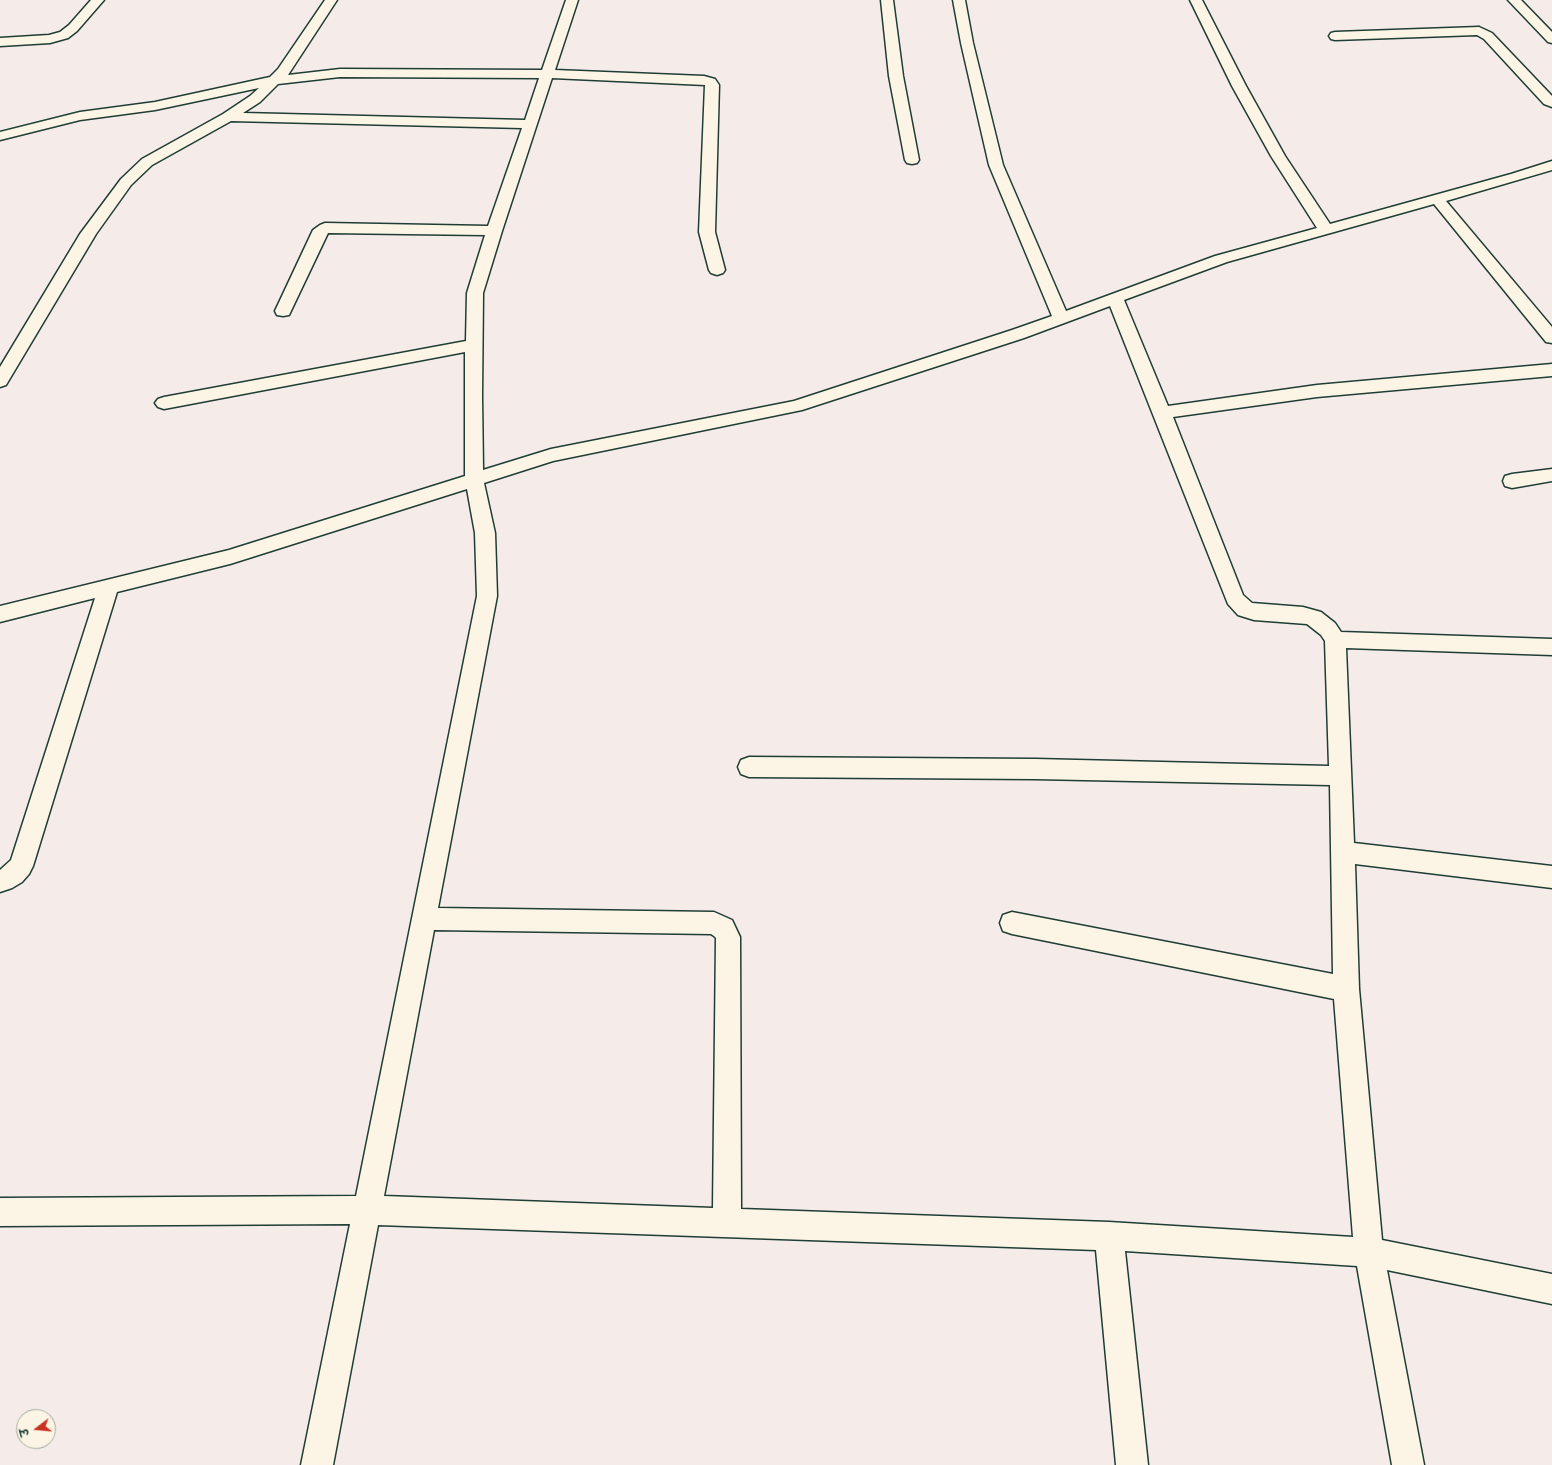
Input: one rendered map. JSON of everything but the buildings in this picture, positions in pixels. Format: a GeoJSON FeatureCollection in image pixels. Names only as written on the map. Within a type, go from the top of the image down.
{"type":"FeatureCollection","features":[{"type":"Feature","properties":{"kind":"street"},"geometry":{"type":"LineString","coordinates":[[0,42],[50,39],[64,35],[73,28],[98,0]]}},
{"type":"Feature","properties":{"kind":"street"},"geometry":{"type":"LineString","coordinates":[[0,380],[88,234],[126,182],[147,162],[228,117],[255,100],[276,80],[311,32],[331,0]]}},
{"type":"Feature","properties":{"kind":"street"},"geometry":{"type":"LineString","coordinates":[[317,1465],[486,596],[485,533],[474,479],[475,293],[494,231],[572,0]]}},
{"type":"Feature","properties":{"kind":"street"},"geometry":{"type":"LineString","coordinates":[[887,0],[896,76],[912,160]]}},
{"type":"Feature","properties":{"kind":"street"},"geometry":{"type":"LineString","coordinates":[[959,0],[967,43],[996,165],[1061,318]]}},
{"type":"Feature","properties":{"kind":"street"},"geometry":{"type":"LineString","coordinates":[[1196,0],[1239,86],[1278,156],[1326,230]]}},
{"type":"Feature","properties":{"kind":"street"},"geometry":{"type":"LineString","coordinates":[[1514,0],[1552,39]]}},
{"type":"Feature","properties":{"kind":"street"},"geometry":{"type":"LineString","coordinates":[[1335,36],[1479,31],[1488,36],[1552,103]]}},
{"type":"Feature","properties":{"kind":"street"},"geometry":{"type":"LineString","coordinates":[[0,136],[80,116],[155,106],[276,80],[340,73],[547,74],[695,79],[710,82],[712,85],[707,232],[717,270]]}},
{"type":"Feature","properties":{"kind":"street"},"geometry":{"type":"LineString","coordinates":[[228,117],[530,124]]}},
{"type":"Feature","properties":{"kind":"street"},"geometry":{"type":"LineString","coordinates":[[0,614],[230,557],[551,455],[796,406],[1018,334],[1221,259],[1516,177],[1552,164]]}},
{"type":"Feature","properties":{"kind":"street"},"geometry":{"type":"LineString","coordinates":[[1437,199],[1552,338]]}},
{"type":"Feature","properties":{"kind":"street"},"geometry":{"type":"LineString","coordinates":[[283,311],[321,230],[325,228],[494,231]]}},
{"type":"Feature","properties":{"kind":"street"},"geometry":{"type":"LineString","coordinates":[[1115,298],[1162,413],[1234,599],[1245,609],[1254,612],[1314,618],[1328,629],[1335,640],[1341,776],[1346,989],[1369,1252],[1408,1465]]}},
{"type":"Feature","properties":{"kind":"street"},"geometry":{"type":"LineString","coordinates":[[164,403],[474,345]]}},
{"type":"Feature","properties":{"kind":"street"},"geometry":{"type":"LineString","coordinates":[[1162,413],[1317,391],[1552,370]]}},
{"type":"Feature","properties":{"kind":"street"},"geometry":{"type":"LineString","coordinates":[[1512,481],[1552,475]]}},
{"type":"Feature","properties":{"kind":"street"},"geometry":{"type":"LineString","coordinates":[[0,881],[14,874],[21,866],[109,587]]}},
{"type":"Feature","properties":{"kind":"street"},"geometry":{"type":"LineString","coordinates":[[1335,640],[1552,647]]}},
{"type":"Feature","properties":{"kind":"street"},"geometry":{"type":"LineString","coordinates":[[749,767],[1035,769],[1341,776]]}},
{"type":"Feature","properties":{"kind":"street"},"geometry":{"type":"LineString","coordinates":[[1343,852],[1552,877]]}},
{"type":"Feature","properties":{"kind":"street"},"geometry":{"type":"LineString","coordinates":[[423,919],[714,923],[723,928],[728,937],[727,1222]]}},
{"type":"Feature","properties":{"kind":"street"},"geometry":{"type":"LineString","coordinates":[[1012,923],[1346,989]]}},
{"type":"Feature","properties":{"kind":"street"},"geometry":{"type":"LineString","coordinates":[[0,1212],[366,1210],[1109,1236],[1369,1252],[1552,1289]]}},
{"type":"Feature","properties":{"kind":"street"},"geometry":{"type":"LineString","coordinates":[[1109,1236],[1132,1465]]}}]}
